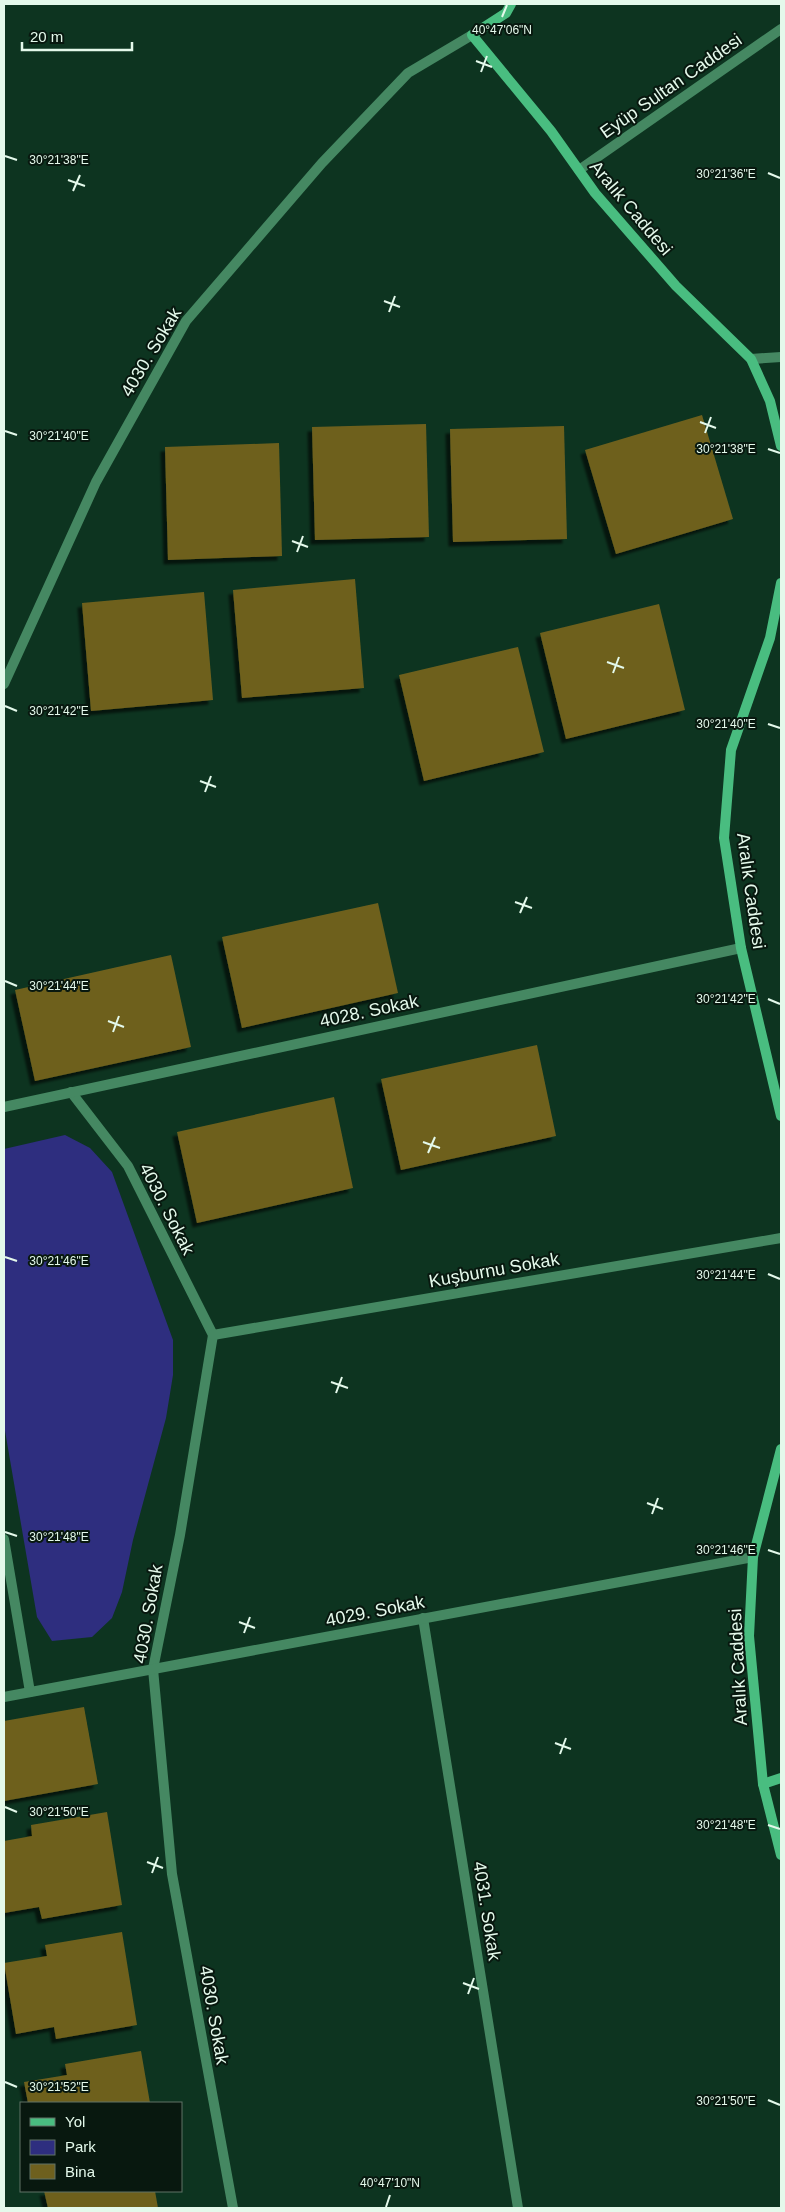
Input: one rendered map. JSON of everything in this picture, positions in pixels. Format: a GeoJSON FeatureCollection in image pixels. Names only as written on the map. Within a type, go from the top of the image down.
{"type":"FeatureCollection","features":[{"type":"Feature","properties":{"kind":"street"},"geometry":{"type":"LineString","coordinates":[[472,35],[506,13],[511,4]]}},
{"type":"Feature","properties":{"kind":"street","name":"Eyüp Sultan Caddesi"},"geometry":{"type":"LineString","coordinates":[[579,170],[781,29]]}},
{"type":"Feature","properties":{"kind":"street","name":"Aralık Caddesi"},"geometry":{"type":"LineString","coordinates":[[472,35],[551,131],[595,194],[676,286],[750,359],[770,401],[781,446]]}},
{"type":"Feature","properties":{"kind":"street","name":"4030. Sokak"},"geometry":{"type":"LineString","coordinates":[[4,684],[96,482],[186,321],[322,163],[408,74],[472,35]]}},
{"type":"Feature","properties":{"kind":"street"},"geometry":{"type":"LineString","coordinates":[[750,359],[781,357]]}},
{"type":"Feature","properties":{"kind":"street","name":"Aralık Caddesi"},"geometry":{"type":"LineString","coordinates":[[781,583],[770,638],[731,750],[724,838],[741,948],[781,1116]]}},
{"type":"Feature","properties":{"kind":"street","name":"4028. Sokak"},"geometry":{"type":"LineString","coordinates":[[4,1107],[741,948]]}},
{"type":"Feature","properties":{"kind":"street","name":"4030. Sokak"},"geometry":{"type":"LineString","coordinates":[[71,1092],[128,1166],[213,1335],[180,1535],[153,1669],[172,1874],[233,2208]]}},
{"type":"Feature","properties":{"kind":"street","name":"Kuşburnu Sokak"},"geometry":{"type":"LineString","coordinates":[[213,1335],[781,1238]]}},
{"type":"Feature","properties":{"kind":"street","name":"Aralık Caddesi"},"geometry":{"type":"LineString","coordinates":[[781,1449],[753,1557],[749,1636],[763,1784],[781,1855]]}},
{"type":"Feature","properties":{"kind":"street"},"geometry":{"type":"LineString","coordinates":[[4,1539],[30,1692]]}},
{"type":"Feature","properties":{"kind":"street","name":"4029. Sokak"},"geometry":{"type":"LineString","coordinates":[[4,1697],[753,1557]]}},
{"type":"Feature","properties":{"kind":"street","name":"4031. Sokak"},"geometry":{"type":"LineString","coordinates":[[423,1618],[518,2208]]}},
{"type":"Feature","properties":{"kind":"street"},"geometry":{"type":"LineString","coordinates":[[763,1784],[781,1778]]}},
{"type":"Feature","properties":{"kind":"green space"},"geometry":{"type":"Polygon","coordinates":[[[65,1135],[90,1148],[112,1172],[173,1340],[173,1375],[166,1418],[133,1540],[122,1592],[112,1618],[92,1637],[52,1641],[37,1617],[4,1425],[4,1149],[65,1135]]]}},
{"type":"Feature","properties":{"kind":"building"},"geometry":{"type":"Polygon","coordinates":[[[702,415],[733,519],[616,554],[585,450],[702,415]]]}},
{"type":"Feature","properties":{"kind":"building"},"geometry":{"type":"Polygon","coordinates":[[[426,424],[429,537],[315,540],[312,427],[426,424]]]}},
{"type":"Feature","properties":{"kind":"building"},"geometry":{"type":"Polygon","coordinates":[[[564,426],[567,539],[453,542],[450,429],[564,426]]]}},
{"type":"Feature","properties":{"kind":"building"},"geometry":{"type":"Polygon","coordinates":[[[279,443],[282,556],[168,560],[165,447],[279,443]]]}},
{"type":"Feature","properties":{"kind":"building"},"geometry":{"type":"Polygon","coordinates":[[[355,579],[364,688],[242,698],[233,590],[355,579]]]}},
{"type":"Feature","properties":{"kind":"building"},"geometry":{"type":"Polygon","coordinates":[[[204,592],[213,700],[91,711],[82,603],[204,592]]]}},
{"type":"Feature","properties":{"kind":"building"},"geometry":{"type":"Polygon","coordinates":[[[659,604],[685,710],[566,739],[540,633],[659,604]]]}},
{"type":"Feature","properties":{"kind":"building"},"geometry":{"type":"Polygon","coordinates":[[[518,647],[544,752],[424,781],[399,675],[518,647]]]}},
{"type":"Feature","properties":{"kind":"building"},"geometry":{"type":"Polygon","coordinates":[[[378,903],[398,993],[242,1028],[222,937],[378,903]]]}},
{"type":"Feature","properties":{"kind":"building"},"geometry":{"type":"Polygon","coordinates":[[[171,955],[191,1047],[35,1081],[15,990],[171,955]]]}},
{"type":"Feature","properties":{"kind":"building"},"geometry":{"type":"Polygon","coordinates":[[[537,1045],[556,1136],[401,1170],[381,1079],[537,1045]]]}},
{"type":"Feature","properties":{"kind":"building"},"geometry":{"type":"Polygon","coordinates":[[[334,1097],[353,1188],[197,1223],[177,1132],[334,1097]]]}},
{"type":"Feature","properties":{"kind":"building"},"geometry":{"type":"Polygon","coordinates":[[[84,1707],[98,1784],[4,1801],[4,1721],[84,1707]]]}},
{"type":"Feature","properties":{"kind":"building"},"geometry":{"type":"Polygon","coordinates":[[[107,1812],[122,1905],[42,1919],[39,1907],[4,1913],[4,1841],[32,1836],[31,1825],[107,1812]]]}},
{"type":"Feature","properties":{"kind":"building"},"geometry":{"type":"Polygon","coordinates":[[[122,1932],[137,2025],[56,2039],[54,2027],[16,2034],[4,1963],[47,1956],[45,1945],[122,1932]]]}},
{"type":"Feature","properties":{"kind":"building"},"geometry":{"type":"Polygon","coordinates":[[[141,2051],[150,2102],[28,2102],[24,2082],[67,2075],[65,2064],[141,2051]]]}},
{"type":"Feature","properties":{"kind":"building"},"geometry":{"type":"Polygon","coordinates":[[[44,2192],[155,2192],[158,2208],[48,2208],[44,2192]]]}}]}
